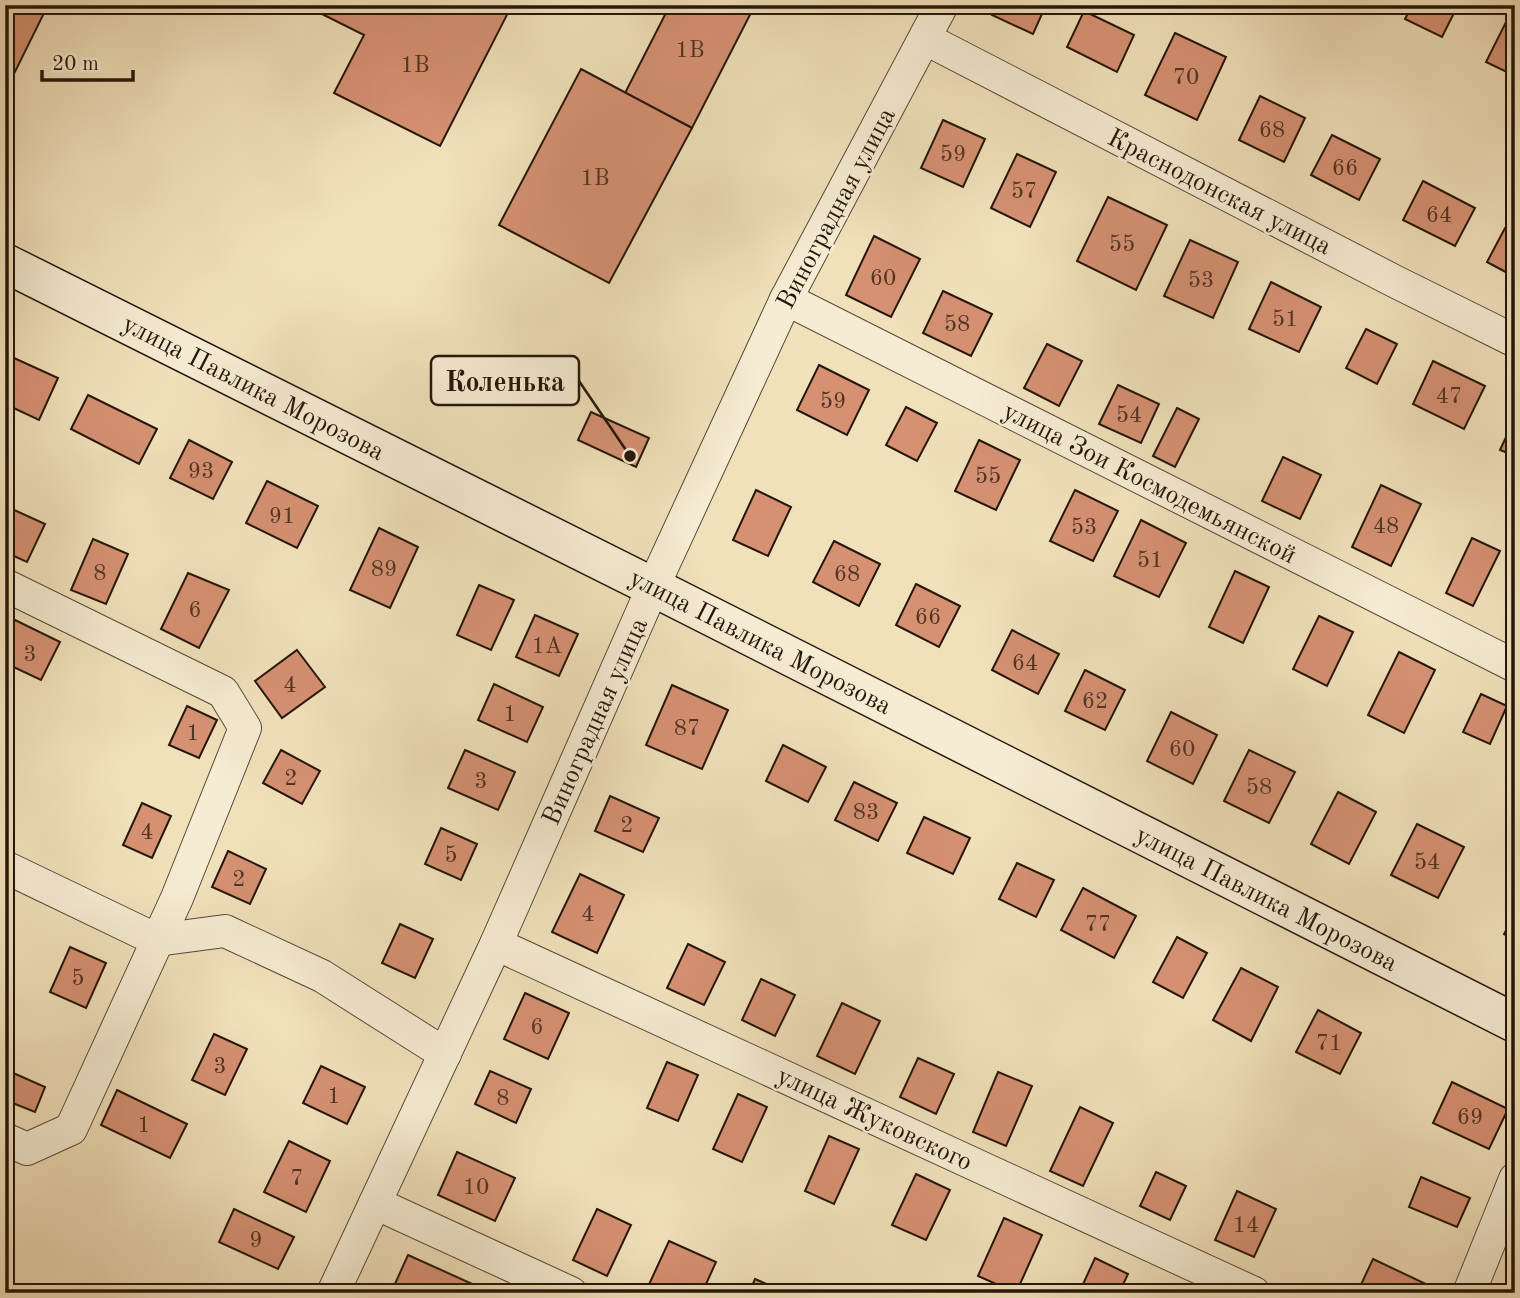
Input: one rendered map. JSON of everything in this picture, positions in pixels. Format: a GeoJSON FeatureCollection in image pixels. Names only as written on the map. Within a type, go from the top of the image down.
{"type":"FeatureCollection","features":[{"type":"Feature","properties":{"kind":"street","name":"Виноградная улица"},"geometry":{"type":"LineString","coordinates":[[333,1293],[496,944],[653,587],[786,299],[942,5]]}},
{"type":"Feature","properties":{"kind":"street","name":"Краснодонская улица"},"geometry":{"type":"LineString","coordinates":[[926,38],[1515,341]]}},
{"type":"Feature","properties":{"kind":"street","name":"улица Павлика Морозова"},"geometry":{"type":"LineString","coordinates":[[5,263],[1515,1023]]}},
{"type":"Feature","properties":{"kind":"street","name":"улица Зои Космодемьянской"},"geometry":{"type":"LineString","coordinates":[[786,299],[1515,666]]}},
{"type":"Feature","properties":{"kind":"street"},"geometry":{"type":"LineString","coordinates":[[5,585],[223,692],[246,728],[158,940],[71,1129],[27,1149],[5,1139]]}},
{"type":"Feature","properties":{"kind":"street"},"geometry":{"type":"LineString","coordinates":[[5,867],[158,940],[225,931],[322,976],[445,1054]]}},
{"type":"Feature","properties":{"kind":"street","name":"улица Жуковского"},"geometry":{"type":"LineString","coordinates":[[496,944],[1254,1293]]}},
{"type":"Feature","properties":{"kind":"street"},"geometry":{"type":"LineString","coordinates":[[1469,1293],[1515,1179]]}},
{"type":"Feature","properties":{"kind":"street"},"geometry":{"type":"LineString","coordinates":[[375,1203],[571,1293]]}},
{"type":"Feature","properties":{"kind":"building"},"geometry":{"type":"Polygon","coordinates":[[[5,5],[48,5],[7,88],[5,87],[5,5]]]}},
{"type":"Feature","properties":{"kind":"building"},"geometry":{"type":"Polygon","coordinates":[[[304,5],[512,5],[440,146],[334,93],[364,35],[304,5]]]}},
{"type":"Feature","properties":{"kind":"building"},"geometry":{"type":"Polygon","coordinates":[[[670,5],[755,5],[692,128],[625,93],[670,5]]]}},
{"type":"Feature","properties":{"kind":"building"},"geometry":{"type":"Polygon","coordinates":[[[997,5],[1046,5],[1033,34],[992,15],[997,5]]]}},
{"type":"Feature","properties":{"kind":"building"},"geometry":{"type":"Polygon","coordinates":[[[1412,5],[1458,5],[1442,37],[1405,19],[1412,5]]]}},
{"type":"Feature","properties":{"kind":"building"},"geometry":{"type":"Polygon","coordinates":[[[1084,11],[1134,35],[1117,72],[1067,47],[1084,11]]]}},
{"type":"Feature","properties":{"kind":"building"},"geometry":{"type":"Polygon","coordinates":[[[1511,12],[1515,14],[1515,76],[1486,62],[1511,12]]]}},
{"type":"Feature","properties":{"kind":"building"},"geometry":{"type":"Polygon","coordinates":[[[1175,33],[1226,57],[1197,120],[1145,95],[1175,33]]]}},
{"type":"Feature","properties":{"kind":"building"},"geometry":{"type":"Polygon","coordinates":[[[581,69],[692,128],[609,283],[499,225],[581,69]]]}},
{"type":"Feature","properties":{"kind":"building"},"geometry":{"type":"Polygon","coordinates":[[[1260,96],[1305,118],[1284,162],[1239,140],[1260,96]]]}},
{"type":"Feature","properties":{"kind":"building"},"geometry":{"type":"Polygon","coordinates":[[[943,120],[985,139],[963,187],[921,168],[943,120]]]}},
{"type":"Feature","properties":{"kind":"building"},"geometry":{"type":"Polygon","coordinates":[[[1332,135],[1380,159],[1359,200],[1311,175],[1332,135]]]}},
{"type":"Feature","properties":{"kind":"building"},"geometry":{"type":"Polygon","coordinates":[[[1017,154],[1056,172],[1030,227],[991,208],[1017,154]]]}},
{"type":"Feature","properties":{"kind":"building"},"geometry":{"type":"Polygon","coordinates":[[[1423,181],[1475,208],[1455,246],[1403,220],[1423,181]]]}},
{"type":"Feature","properties":{"kind":"building"},"geometry":{"type":"Polygon","coordinates":[[[1108,197],[1167,225],[1136,290],[1077,261],[1108,197]]]}},
{"type":"Feature","properties":{"kind":"building"},"geometry":{"type":"Polygon","coordinates":[[[1505,228],[1515,233],[1515,277],[1487,262],[1505,228]]]}},
{"type":"Feature","properties":{"kind":"building"},"geometry":{"type":"Polygon","coordinates":[[[874,236],[920,259],[891,317],[846,295],[874,236]]]}},
{"type":"Feature","properties":{"kind":"building"},"geometry":{"type":"Polygon","coordinates":[[[1190,240],[1238,262],[1213,318],[1164,296],[1190,240]]]}},
{"type":"Feature","properties":{"kind":"building"},"geometry":{"type":"Polygon","coordinates":[[[1271,282],[1321,307],[1299,352],[1249,329],[1271,282]]]}},
{"type":"Feature","properties":{"kind":"building"},"geometry":{"type":"Polygon","coordinates":[[[943,291],[992,314],[971,356],[923,333],[943,291]]]}},
{"type":"Feature","properties":{"kind":"building"},"geometry":{"type":"Polygon","coordinates":[[[1366,329],[1397,344],[1377,384],[1346,368],[1366,329]]]}},
{"type":"Feature","properties":{"kind":"building"},"geometry":{"type":"Polygon","coordinates":[[[1047,344],[1082,361],[1059,406],[1024,388],[1047,344]]]}},
{"type":"Feature","properties":{"kind":"building"},"geometry":{"type":"Polygon","coordinates":[[[14,358],[58,378],[39,420],[5,404],[5,377],[14,358]]]}},
{"type":"Feature","properties":{"kind":"building"},"geometry":{"type":"Polygon","coordinates":[[[1433,361],[1485,386],[1464,429],[1413,404],[1433,361]]]}},
{"type":"Feature","properties":{"kind":"building"},"geometry":{"type":"Polygon","coordinates":[[[819,365],[869,390],[847,435],[797,410],[819,365]]]}},
{"type":"Feature","properties":{"kind":"building"},"geometry":{"type":"Polygon","coordinates":[[[1118,385],[1159,404],[1141,443],[1099,424],[1118,385]]]}},
{"type":"Feature","properties":{"kind":"building"},"geometry":{"type":"Polygon","coordinates":[[[88,395],[157,429],[139,464],[71,429],[88,395]]]}},
{"type":"Feature","properties":{"kind":"building"},"geometry":{"type":"Polygon","coordinates":[[[906,407],[937,423],[917,461],[886,445],[906,407]]]}},
{"type":"Feature","properties":{"kind":"building"},"geometry":{"type":"Polygon","coordinates":[[[1177,408],[1199,419],[1175,467],[1153,456],[1177,408]]]}},
{"type":"Feature","properties":{"kind":"building"},"geometry":{"type":"Polygon","coordinates":[[[591,412],[649,438],[636,467],[578,440],[591,412]]]}},
{"type":"Feature","properties":{"kind":"building"},"geometry":{"type":"Polygon","coordinates":[[[1515,418],[1515,456],[1500,450],[1515,418]]]}},
{"type":"Feature","properties":{"kind":"building"},"geometry":{"type":"Polygon","coordinates":[[[189,440],[232,462],[213,499],[170,478],[189,440]]]}},
{"type":"Feature","properties":{"kind":"building"},"geometry":{"type":"Polygon","coordinates":[[[979,440],[1020,460],[996,510],[955,491],[979,440]]]}},
{"type":"Feature","properties":{"kind":"building"},"geometry":{"type":"Polygon","coordinates":[[[1283,457],[1321,475],[1300,519],[1262,501],[1283,457]]]}},
{"type":"Feature","properties":{"kind":"building"},"geometry":{"type":"Polygon","coordinates":[[[267,481],[318,506],[297,548],[246,523],[267,481]]]}},
{"type":"Feature","properties":{"kind":"building"},"geometry":{"type":"Polygon","coordinates":[[[1381,485],[1421,504],[1391,566],[1352,547],[1381,485]]]}},
{"type":"Feature","properties":{"kind":"building"},"geometry":{"type":"Polygon","coordinates":[[[756,490],[791,507],[768,556],[733,540],[756,490]]]}},
{"type":"Feature","properties":{"kind":"building"},"geometry":{"type":"Polygon","coordinates":[[[1075,490],[1118,511],[1093,561],[1050,541],[1075,490]]]}},
{"type":"Feature","properties":{"kind":"building"},"geometry":{"type":"Polygon","coordinates":[[[12,509],[45,524],[27,562],[5,552],[5,525],[12,509]]]}},
{"type":"Feature","properties":{"kind":"building"},"geometry":{"type":"Polygon","coordinates":[[[1141,520],[1186,543],[1159,597],[1114,576],[1141,520]]]}},
{"type":"Feature","properties":{"kind":"building"},"geometry":{"type":"Polygon","coordinates":[[[379,528],[418,547],[390,608],[350,590],[379,528]]]}},
{"type":"Feature","properties":{"kind":"building"},"geometry":{"type":"Polygon","coordinates":[[[1472,538],[1500,551],[1473,606],[1446,593],[1472,538]]]}},
{"type":"Feature","properties":{"kind":"building"},"geometry":{"type":"Polygon","coordinates":[[[93,539],[128,554],[106,604],[71,590],[93,539]]]}},
{"type":"Feature","properties":{"kind":"building"},"geometry":{"type":"Polygon","coordinates":[[[834,541],[880,564],[859,606],[813,582],[834,541]]]}},
{"type":"Feature","properties":{"kind":"building"},"geometry":{"type":"Polygon","coordinates":[[[1235,571],[1269,587],[1243,643],[1209,627],[1235,571]]]}},
{"type":"Feature","properties":{"kind":"building"},"geometry":{"type":"Polygon","coordinates":[[[188,573],[229,590],[199,648],[161,629],[188,573]]]}},
{"type":"Feature","properties":{"kind":"building"},"geometry":{"type":"Polygon","coordinates":[[[916,584],[960,606],[939,647],[896,625],[916,584]]]}},
{"type":"Feature","properties":{"kind":"building"},"geometry":{"type":"Polygon","coordinates":[[[479,585],[514,600],[491,650],[457,635],[479,585]]]}},
{"type":"Feature","properties":{"kind":"building"},"geometry":{"type":"Polygon","coordinates":[[[535,615],[578,634],[559,676],[516,657],[535,615]]]}},
{"type":"Feature","properties":{"kind":"building"},"geometry":{"type":"Polygon","coordinates":[[[1319,616],[1353,632],[1327,686],[1293,669],[1319,616]]]}},
{"type":"Feature","properties":{"kind":"building"},"geometry":{"type":"Polygon","coordinates":[[[15,620],[60,642],[41,680],[5,663],[5,639],[15,620]]]}},
{"type":"Feature","properties":{"kind":"building"},"geometry":{"type":"Polygon","coordinates":[[[1012,630],[1059,654],[1038,694],[992,670],[1012,630]]]}},
{"type":"Feature","properties":{"kind":"building"},"geometry":{"type":"Polygon","coordinates":[[[297,650],[325,687],[282,718],[255,681],[297,650]]]}},
{"type":"Feature","properties":{"kind":"building"},"geometry":{"type":"Polygon","coordinates":[[[1399,652],[1435,670],[1404,733],[1368,715],[1399,652]]]}},
{"type":"Feature","properties":{"kind":"building"},"geometry":{"type":"Polygon","coordinates":[[[1085,670],[1125,690],[1105,730],[1065,711],[1085,670]]]}},
{"type":"Feature","properties":{"kind":"building"},"geometry":{"type":"Polygon","coordinates":[[[494,684],[543,707],[527,742],[478,720],[494,684]]]}},
{"type":"Feature","properties":{"kind":"building"},"geometry":{"type":"Polygon","coordinates":[[[672,685],[728,710],[702,769],[646,745],[672,685]]]}},
{"type":"Feature","properties":{"kind":"building"},"geometry":{"type":"Polygon","coordinates":[[[1481,694],[1507,706],[1490,744],[1463,732],[1481,694]]]}},
{"type":"Feature","properties":{"kind":"building"},"geometry":{"type":"Polygon","coordinates":[[[187,706],[217,720],[199,758],[169,745],[187,706]]]}},
{"type":"Feature","properties":{"kind":"building"},"geometry":{"type":"Polygon","coordinates":[[[1171,712],[1217,735],[1193,784],[1147,761],[1171,712]]]}},
{"type":"Feature","properties":{"kind":"building"},"geometry":{"type":"Polygon","coordinates":[[[783,745],[826,767],[808,802],[766,781],[783,745]]]}},
{"type":"Feature","properties":{"kind":"building"},"geometry":{"type":"Polygon","coordinates":[[[281,750],[320,771],[302,804],[263,783],[281,750]]]}},
{"type":"Feature","properties":{"kind":"building"},"geometry":{"type":"Polygon","coordinates":[[[465,750],[515,772],[498,810],[448,788],[465,750]]]}},
{"type":"Feature","properties":{"kind":"building"},"geometry":{"type":"Polygon","coordinates":[[[1249,750],[1295,772],[1269,823],[1224,801],[1249,750]]]}},
{"type":"Feature","properties":{"kind":"building"},"geometry":{"type":"Polygon","coordinates":[[[854,782],[897,803],[878,841],[835,820],[854,782]]]}},
{"type":"Feature","properties":{"kind":"building"},"geometry":{"type":"Polygon","coordinates":[[[1338,792],[1376,812],[1349,864],[1311,844],[1338,792]]]}},
{"type":"Feature","properties":{"kind":"building"},"geometry":{"type":"Polygon","coordinates":[[[610,796],[659,818],[643,852],[595,831],[610,796]]]}},
{"type":"Feature","properties":{"kind":"building"},"geometry":{"type":"Polygon","coordinates":[[[142,803],[171,816],[152,858],[123,845],[142,803]]]}},
{"type":"Feature","properties":{"kind":"building"},"geometry":{"type":"Polygon","coordinates":[[[924,817],[970,838],[953,874],[907,853],[924,817]]]}},
{"type":"Feature","properties":{"kind":"building"},"geometry":{"type":"Polygon","coordinates":[[[1417,824],[1464,847],[1438,898],[1391,875],[1417,824]]]}},
{"type":"Feature","properties":{"kind":"building"},"geometry":{"type":"Polygon","coordinates":[[[441,828],[477,844],[461,880],[425,864],[441,828]]]}},
{"type":"Feature","properties":{"kind":"building"},"geometry":{"type":"Polygon","coordinates":[[[228,851],[266,869],[250,904],[212,887],[228,851]]]}},
{"type":"Feature","properties":{"kind":"building"},"geometry":{"type":"Polygon","coordinates":[[[1017,863],[1054,880],[1036,917],[999,899],[1017,863]]]}},
{"type":"Feature","properties":{"kind":"building"},"geometry":{"type":"Polygon","coordinates":[[[580,874],[624,895],[597,953],[552,932],[580,874]]]}},
{"type":"Feature","properties":{"kind":"building"},"geometry":{"type":"Polygon","coordinates":[[[1083,888],[1136,916],[1114,958],[1061,930],[1083,888]]]}},
{"type":"Feature","properties":{"kind":"building"},"geometry":{"type":"Polygon","coordinates":[[[1515,914],[1515,940],[1504,934],[1515,914]]]}},
{"type":"Feature","properties":{"kind":"building"},"geometry":{"type":"Polygon","coordinates":[[[400,924],[433,939],[415,978],[382,963],[400,924]]]}},
{"type":"Feature","properties":{"kind":"building"},"geometry":{"type":"Polygon","coordinates":[[[1177,937],[1207,953],[1183,998],[1153,982],[1177,937]]]}},
{"type":"Feature","properties":{"kind":"building"},"geometry":{"type":"Polygon","coordinates":[[[688,944],[725,962],[704,1005],[667,988],[688,944]]]}},
{"type":"Feature","properties":{"kind":"building"},"geometry":{"type":"Polygon","coordinates":[[[70,947],[106,963],[86,1008],[50,992],[70,947]]]}},
{"type":"Feature","properties":{"kind":"building"},"geometry":{"type":"Polygon","coordinates":[[[1241,968],[1278,987],[1251,1041],[1213,1020],[1241,968]]]}},
{"type":"Feature","properties":{"kind":"building"},"geometry":{"type":"Polygon","coordinates":[[[761,979],[795,995],[775,1036],[742,1020],[761,979]]]}},
{"type":"Feature","properties":{"kind":"building"},"geometry":{"type":"Polygon","coordinates":[[[525,993],[569,1013],[548,1059],[504,1039],[525,993]]]}},
{"type":"Feature","properties":{"kind":"building"},"geometry":{"type":"Polygon","coordinates":[[[842,1003],[880,1021],[855,1074],[817,1056],[842,1003]]]}},
{"type":"Feature","properties":{"kind":"building"},"geometry":{"type":"Polygon","coordinates":[[[1318,1010],[1361,1033],[1340,1074],[1296,1052],[1318,1010]]]}},
{"type":"Feature","properties":{"kind":"building"},"geometry":{"type":"Polygon","coordinates":[[[214,1034],[247,1049],[225,1095],[192,1080],[214,1034]]]}},
{"type":"Feature","properties":{"kind":"building"},"geometry":{"type":"Polygon","coordinates":[[[918,1058],[954,1074],[936,1114],[900,1097],[918,1058]]]}},
{"type":"Feature","properties":{"kind":"building"},"geometry":{"type":"Polygon","coordinates":[[[667,1062],[698,1075],[678,1121],[647,1108],[667,1062]]]}},
{"type":"Feature","properties":{"kind":"building"},"geometry":{"type":"Polygon","coordinates":[[[321,1066],[365,1087],[347,1124],[303,1103],[321,1066]]]}},
{"type":"Feature","properties":{"kind":"building"},"geometry":{"type":"Polygon","coordinates":[[[490,1071],[531,1089],[516,1123],[475,1104],[490,1071]]]}},
{"type":"Feature","properties":{"kind":"building"},"geometry":{"type":"Polygon","coordinates":[[[11,1072],[45,1087],[35,1112],[5,1100],[5,1086],[11,1072]]]}},
{"type":"Feature","properties":{"kind":"building"},"geometry":{"type":"Polygon","coordinates":[[[998,1072],[1032,1086],[1006,1146],[973,1132],[998,1072]]]}},
{"type":"Feature","properties":{"kind":"building"},"geometry":{"type":"Polygon","coordinates":[[[1452,1082],[1508,1109],[1489,1149],[1433,1123],[1452,1082]]]}},
{"type":"Feature","properties":{"kind":"building"},"geometry":{"type":"Polygon","coordinates":[[[117,1090],[187,1124],[170,1158],[101,1125],[117,1090]]]}},
{"type":"Feature","properties":{"kind":"building"},"geometry":{"type":"Polygon","coordinates":[[[738,1094],[767,1107],[742,1162],[713,1149],[738,1094]]]}},
{"type":"Feature","properties":{"kind":"building"},"geometry":{"type":"Polygon","coordinates":[[[1080,1107],[1113,1123],[1083,1186],[1050,1171],[1080,1107]]]}},
{"type":"Feature","properties":{"kind":"building"},"geometry":{"type":"Polygon","coordinates":[[[829,1136],[859,1149],[834,1204],[805,1191],[829,1136]]]}},
{"type":"Feature","properties":{"kind":"building"},"geometry":{"type":"Polygon","coordinates":[[[289,1141],[330,1161],[306,1212],[264,1192],[289,1141]]]}},
{"type":"Feature","properties":{"kind":"building"},"geometry":{"type":"Polygon","coordinates":[[[457,1152],[515,1178],[495,1221],[438,1195],[457,1152]]]}},
{"type":"Feature","properties":{"kind":"building"},"geometry":{"type":"Polygon","coordinates":[[[1156,1172],[1186,1186],[1170,1220],[1140,1206],[1156,1172]]]}},
{"type":"Feature","properties":{"kind":"building"},"geometry":{"type":"Polygon","coordinates":[[[916,1174],[950,1190],[926,1240],[892,1225],[916,1174]]]}},
{"type":"Feature","properties":{"kind":"building"},"geometry":{"type":"Polygon","coordinates":[[[1421,1177],[1470,1198],[1457,1227],[1409,1207],[1421,1177]]]}},
{"type":"Feature","properties":{"kind":"building"},"geometry":{"type":"Polygon","coordinates":[[[1237,1191],[1276,1209],[1254,1257],[1215,1240],[1237,1191]]]}},
{"type":"Feature","properties":{"kind":"building"},"geometry":{"type":"Polygon","coordinates":[[[234,1209],[294,1237],[278,1269],[219,1242],[234,1209]]]}},
{"type":"Feature","properties":{"kind":"building"},"geometry":{"type":"Polygon","coordinates":[[[597,1209],[631,1225],[607,1276],[573,1260],[597,1209]]]}},
{"type":"Feature","properties":{"kind":"building"},"geometry":{"type":"Polygon","coordinates":[[[1004,1218],[1042,1235],[1016,1293],[978,1276],[1004,1218]]]}},
{"type":"Feature","properties":{"kind":"building"},"geometry":{"type":"Polygon","coordinates":[[[669,1241],[716,1262],[702,1293],[646,1291],[669,1241]]]}},
{"type":"Feature","properties":{"kind":"building"},"geometry":{"type":"Polygon","coordinates":[[[408,1255],[479,1287],[476,1293],[409,1293],[394,1286],[408,1255]]]}},
{"type":"Feature","properties":{"kind":"building"},"geometry":{"type":"Polygon","coordinates":[[[1095,1258],[1128,1274],[1119,1293],[1079,1293],[1095,1258]]]}},
{"type":"Feature","properties":{"kind":"building"},"geometry":{"type":"Polygon","coordinates":[[[1373,1259],[1428,1285],[1425,1293],[1357,1293],[1373,1259]]]}},
{"type":"Feature","properties":{"kind":"building"},"geometry":{"type":"Polygon","coordinates":[[[755,1279],[788,1293],[749,1293],[755,1279]]]}},
{"type":"Feature","properties":{"kind":"place","name":"Коленька"},"geometry":{"type":"Point","coordinates":[630,456]}}]}
